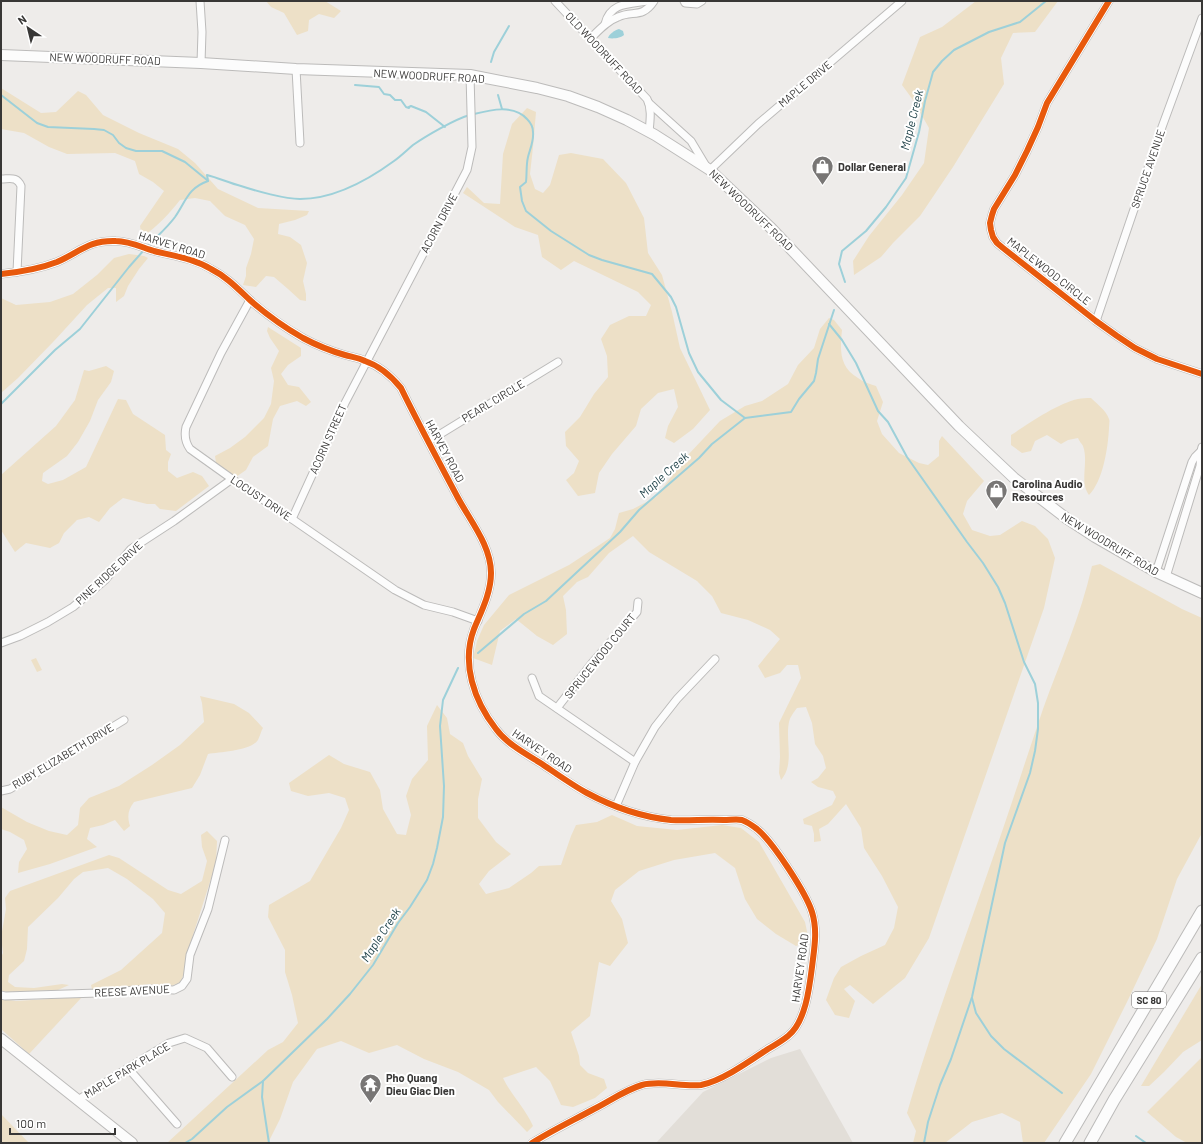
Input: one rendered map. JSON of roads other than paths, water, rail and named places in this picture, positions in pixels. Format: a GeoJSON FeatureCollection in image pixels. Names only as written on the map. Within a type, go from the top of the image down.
{"type":"FeatureCollection","features":[{"type":"Feature","properties":{"kind":"main road","name":"NEW WOODRUFF ROAD"},"geometry":{"type":"LineString","coordinates":[[1,55],[201,63],[296,70],[470,75],[537,88],[568,96],[610,112],[649,132],[709,168],[770,227],[959,426],[1035,495],[1095,537],[1156,572],[1202,593]]}},
{"type":"Feature","properties":{"kind":"main road","name":"SC 80"},"geometry":{"type":"LineString","coordinates":[[1065,1143],[1202,911]]}},
{"type":"Feature","properties":{"kind":"main road","name":"SC 80"},"geometry":{"type":"LineString","coordinates":[[1090,1143],[1114,1100],[1202,958]]}},
{"type":"Feature","properties":{"kind":"main road"},"geometry":{"type":"LineString","coordinates":[[1,1039],[132,1143]]}},
{"type":"Feature","properties":{"kind":"street"},"geometry":{"type":"LineString","coordinates":[[200,1],[202,32],[201,63]]}},
{"type":"Feature","properties":{"kind":"street","name":"OLD WOODRUFF ROAD"},"geometry":{"type":"LineString","coordinates":[[555,1],[629,79],[649,103],[651,114],[649,132]]}},
{"type":"Feature","properties":{"kind":"street"},"geometry":{"type":"LineString","coordinates":[[604,24],[607,16],[615,9],[632,2],[648,1]]}},
{"type":"Feature","properties":{"kind":"street"},"geometry":{"type":"LineString","coordinates":[[591,38],[604,24],[618,16],[638,14],[651,6],[654,1]]}},
{"type":"Feature","properties":{"kind":"street"},"geometry":{"type":"LineString","coordinates":[[684,1],[685,3],[697,4],[702,1]]}},
{"type":"Feature","properties":{"kind":"street","name":"MAPLE DRIVE"},"geometry":{"type":"LineString","coordinates":[[709,168],[758,124],[902,1]]}},
{"type":"Feature","properties":{"kind":"street","name":"MAPLEWOOD CIRCLE"},"geometry":{"type":"LineString","coordinates":[[1109,1],[1047,103],[1027,151],[1015,175],[994,209],[990,223],[997,243],[1117,336],[1146,354],[1202,374]]}},
{"type":"Feature","properties":{"kind":"street","name":"SPRUCE AVENUE"},"geometry":{"type":"LineString","coordinates":[[1096,321],[1162,128],[1202,18]]}},
{"type":"Feature","properties":{"kind":"street"},"geometry":{"type":"LineString","coordinates":[[296,70],[300,143]]}},
{"type":"Feature","properties":{"kind":"street","name":"ACORN DRIVE"},"geometry":{"type":"LineString","coordinates":[[367,361],[467,170],[472,146],[470,121],[470,75]]}},
{"type":"Feature","properties":{"kind":"street"},"geometry":{"type":"LineString","coordinates":[[649,103],[691,141],[709,168]]}},
{"type":"Feature","properties":{"kind":"street"},"geometry":{"type":"LineString","coordinates":[[1,179],[14,178],[19,181],[21,186],[17,272]]}},
{"type":"Feature","properties":{"kind":"street","name":"HARVEY ROAD"},"geometry":{"type":"LineString","coordinates":[[1,274],[47,266],[84,247],[98,242],[117,240],[127,242],[186,258],[210,268],[232,283],[250,300],[279,323],[304,338],[324,348],[367,361],[386,373],[401,388],[488,553],[491,576],[490,588],[471,638],[469,663],[474,690],[480,704],[498,732],[519,749],[587,793],[616,806],[637,813],[670,820],[742,820],[759,830],[784,862],[803,892],[812,910],[815,945],[805,1006],[800,1022],[790,1035],[714,1081],[699,1085],[655,1083],[632,1088],[567,1122],[532,1143]]}},
{"type":"Feature","properties":{"kind":"street","name":"LOCUST DRIVE"},"geometry":{"type":"LineString","coordinates":[[250,300],[221,353],[185,432],[185,441],[190,449],[404,596],[424,605],[478,620]]}},
{"type":"Feature","properties":{"kind":"street","name":"ACORN STREET"},"geometry":{"type":"LineString","coordinates":[[292,519],[345,403],[367,361]]}},
{"type":"Feature","properties":{"kind":"street","name":"PEARL CIRCLE"},"geometry":{"type":"LineString","coordinates":[[429,441],[558,362]]}},
{"type":"Feature","properties":{"kind":"street"},"geometry":{"type":"LineString","coordinates":[[1156,572],[1192,462],[1201,450]]}},
{"type":"Feature","properties":{"kind":"street"},"geometry":{"type":"LineString","coordinates":[[1166,577],[1202,459],[1201,450]]}},
{"type":"Feature","properties":{"kind":"street","name":"PINE RIDGE DRIVE"},"geometry":{"type":"LineString","coordinates":[[1,643],[20,636],[73,607],[105,580],[131,549],[174,521],[232,479]]}},
{"type":"Feature","properties":{"kind":"street","name":"SPRUCEWOOD COURT"},"geometry":{"type":"LineString","coordinates":[[557,708],[592,663],[637,612],[638,602]]}},
{"type":"Feature","properties":{"kind":"street"},"geometry":{"type":"LineString","coordinates":[[616,806],[636,762],[655,727],[677,699],[715,659]]}},
{"type":"Feature","properties":{"kind":"street"},"geometry":{"type":"LineString","coordinates":[[532,678],[540,696],[636,762]]}},
{"type":"Feature","properties":{"kind":"street","name":"RUBY ELIZABETH DRIVE"},"geometry":{"type":"LineString","coordinates":[[1,791],[10,789],[124,720]]}},
{"type":"Feature","properties":{"kind":"street","name":"REESE AVENUE"},"geometry":{"type":"LineString","coordinates":[[1,995],[98,993],[149,989],[174,990],[182,986],[187,979],[190,955],[208,909],[225,840]]}},
{"type":"Feature","properties":{"kind":"street","name":"MAPLE PARK PLACE"},"geometry":{"type":"LineString","coordinates":[[78,1100],[169,1043],[185,1038],[207,1048],[232,1077]]}},
{"type":"Feature","properties":{"kind":"street"},"geometry":{"type":"LineString","coordinates":[[128,1068],[177,1124]]}},
{"type":"Feature","properties":{"kind":"water"},"geometry":{"type":"Polygon","coordinates":[[[619,29],[623,31],[624,35],[617,38],[608,38],[612,32],[619,29]]]}},
{"type":"Feature","properties":{"kind":"waterway","name":"Maple Creek"},"geometry":{"type":"LineString","coordinates":[[845,282],[839,264],[842,251],[866,231],[886,207],[906,178],[919,132],[925,101],[933,72],[954,50],[989,32],[1020,22],[1046,1]]}},
{"type":"Feature","properties":{"kind":"waterway"},"geometry":{"type":"LineString","coordinates":[[491,62],[494,52],[509,26]]}},
{"type":"Feature","properties":{"kind":"waterway"},"geometry":{"type":"LineString","coordinates":[[355,85],[379,87],[384,94],[390,95],[395,100],[401,100],[406,107],[409,108],[411,106],[426,112],[445,127]]}},
{"type":"Feature","properties":{"kind":"waterway"},"geometry":{"type":"LineString","coordinates":[[1,95],[37,123],[48,127],[104,130],[113,135],[119,143],[126,148],[136,151],[162,151],[185,162],[207,180]]}},
{"type":"Feature","properties":{"kind":"waterway"},"geometry":{"type":"LineString","coordinates":[[498,95],[502,109]]}},
{"type":"Feature","properties":{"kind":"waterway"},"geometry":{"type":"LineString","coordinates":[[474,114],[502,109],[515,111],[522,114],[532,125],[533,139],[527,160],[526,182],[520,187],[522,201],[526,211],[551,231],[589,255],[652,274],[671,297],[676,307],[689,353],[698,372],[721,400],[745,418]]}},
{"type":"Feature","properties":{"kind":"waterway"},"geometry":{"type":"LineString","coordinates":[[208,181],[207,175],[262,192],[294,199],[325,196],[350,187],[373,175],[397,159],[425,137],[470,115]]}},
{"type":"Feature","properties":{"kind":"waterway"},"geometry":{"type":"LineString","coordinates":[[147,247],[172,221],[192,191],[196,187],[208,181]]}},
{"type":"Feature","properties":{"kind":"waterway"},"geometry":{"type":"LineString","coordinates":[[1,404],[55,350],[80,329],[144,250]]}},
{"type":"Feature","properties":{"kind":"waterway","name":"Maple Creek"},"geometry":{"type":"LineString","coordinates":[[478,653],[524,614],[546,601],[620,532],[639,510],[699,458],[712,444],[745,418],[791,412],[799,399],[814,381],[818,359],[834,310]]}},
{"type":"Feature","properties":{"kind":"waterway"},"geometry":{"type":"LineString","coordinates":[[829,324],[842,340],[856,363],[878,411],[888,422],[907,457],[983,563],[998,587],[1005,603],[1024,662],[1035,684],[1038,703],[1038,729],[1035,751],[1030,773],[1005,843],[972,997],[951,1059],[940,1085],[928,1122],[924,1143]]}},
{"type":"Feature","properties":{"kind":"waterway","name":"Maple Creek"},"geometry":{"type":"LineString","coordinates":[[185,1143],[192,1139],[227,1107],[263,1081],[327,1019],[350,994],[373,965],[398,923],[427,880],[433,864],[443,817],[444,786],[440,726],[443,700],[458,668]]}},
{"type":"Feature","properties":{"kind":"waterway"},"geometry":{"type":"LineString","coordinates":[[972,998],[976,1013],[991,1036],[1004,1049],[1062,1093]]}},
{"type":"Feature","properties":{"kind":"waterway"},"geometry":{"type":"LineString","coordinates":[[263,1081],[262,1097],[269,1143]]}},
{"type":"Feature","properties":{"kind":"waterway"},"geometry":{"type":"LineString","coordinates":[[1136,1136],[1146,1143]]}},
{"type":"Feature","properties":{"kind":"place","name":"Dollar General"},"geometry":{"type":"Point","coordinates":[823,186]}},
{"type":"Feature","properties":{"kind":"place","name":"Carolina Audio Resources"},"geometry":{"type":"Point","coordinates":[996,510]}},
{"type":"Feature","properties":{"kind":"place","name":"Pho Quang Dieu Giac Dien"},"geometry":{"type":"Point","coordinates":[371,1104]}}]}
